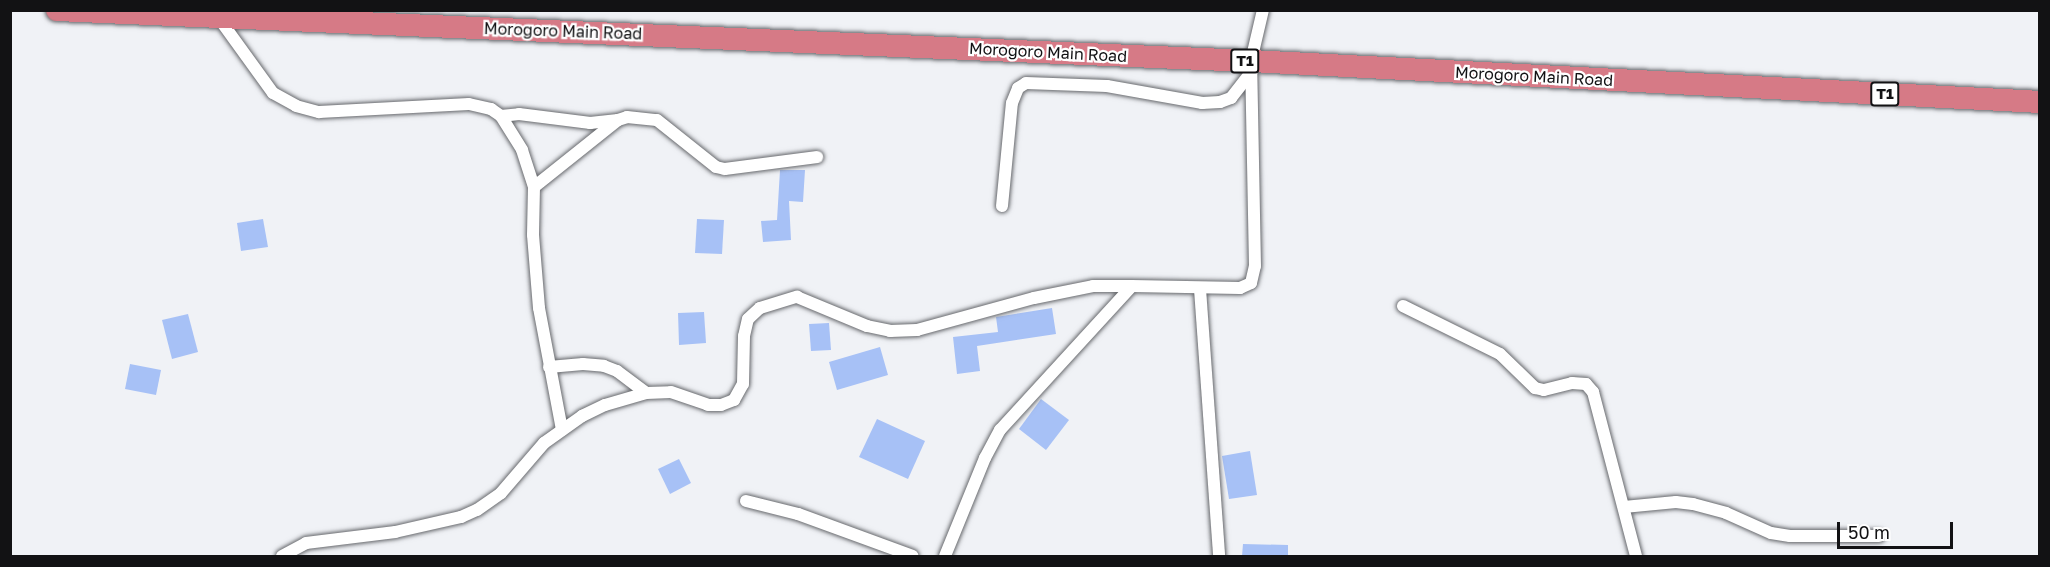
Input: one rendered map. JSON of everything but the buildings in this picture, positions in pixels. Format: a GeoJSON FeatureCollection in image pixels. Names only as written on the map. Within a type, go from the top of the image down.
{"type":"FeatureCollection","features":[{"type":"Feature","properties":{"kind":"highway","name":"Morogoro Main Road"},"geometry":{"type":"LineString","coordinates":[[57,10],[2040,102]]}},
{"type":"Feature","properties":{"kind":"street"},"geometry":{"type":"LineString","coordinates":[[282,556],[306,543],[395,532],[461,517],[477,510],[501,493],[544,443],[605,405],[646,393],[671,392],[708,405],[721,405],[734,400],[743,384],[744,336],[748,319],[760,308],[797,297],[859,323],[890,331],[917,330],[1034,298],[1093,286],[1200,289],[1240,288],[1251,283],[1255,266],[1251,67],[1263,10]]}},
{"type":"Feature","properties":{"kind":"street"},"geometry":{"type":"LineString","coordinates":[[219,17],[273,93],[296,106],[319,112],[469,104],[491,109],[501,116],[522,150],[534,187],[536,270],[549,367],[562,430]]}},
{"type":"Feature","properties":{"kind":"street"},"geometry":{"type":"LineString","coordinates":[[1002,206],[1012,102],[1018,88],[1026,83],[1107,86],[1211,102],[1230,98],[1251,67]]}},
{"type":"Feature","properties":{"kind":"street"},"geometry":{"type":"LineString","coordinates":[[501,116],[519,114],[590,123],[635,116],[657,120],[716,167],[725,169],[817,157]]}},
{"type":"Feature","properties":{"kind":"street"},"geometry":{"type":"LineString","coordinates":[[534,187],[618,120]]}},
{"type":"Feature","properties":{"kind":"street"},"geometry":{"type":"LineString","coordinates":[[945,556],[985,458],[1000,430],[1132,286]]}},
{"type":"Feature","properties":{"kind":"street"},"geometry":{"type":"LineString","coordinates":[[1200,289],[1219,556]]}},
{"type":"Feature","properties":{"kind":"street"},"geometry":{"type":"LineString","coordinates":[[1403,306],[1500,354],[1536,388],[1544,390],[1572,383],[1586,384],[1593,392],[1636,556]]}},
{"type":"Feature","properties":{"kind":"street"},"geometry":{"type":"LineString","coordinates":[[549,367],[583,364],[604,366],[617,371],[646,393]]}},
{"type":"Feature","properties":{"kind":"street"},"geometry":{"type":"LineString","coordinates":[[746,501],[809,518],[913,556]]}},
{"type":"Feature","properties":{"kind":"street"},"geometry":{"type":"LineString","coordinates":[[1624,507],[1676,502],[1726,513],[1770,533],[1790,536],[1879,536]]}}]}
